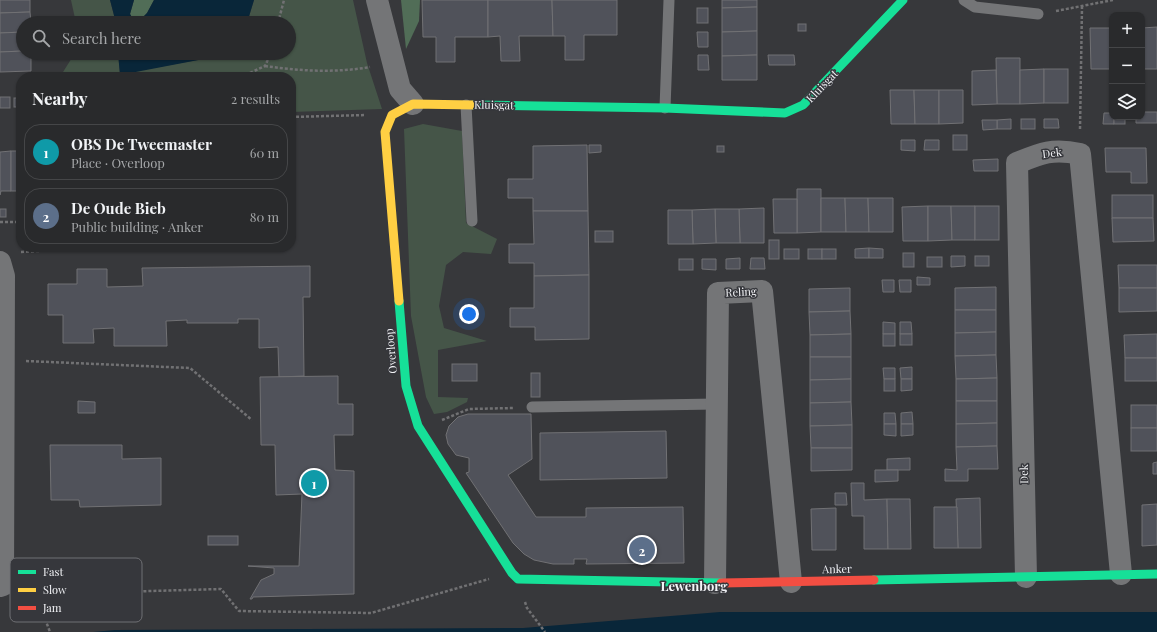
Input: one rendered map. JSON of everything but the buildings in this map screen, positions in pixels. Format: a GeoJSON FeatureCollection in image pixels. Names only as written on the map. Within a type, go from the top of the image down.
{"type":"FeatureCollection","features":[{"type":"Feature","properties":{"kind":"street"},"geometry":{"type":"LineString","coordinates":[[378,0],[392,63],[400,88],[413,104],[392,115]]}},
{"type":"Feature","properties":{"kind":"street","name":"Kluisgat"},"geometry":{"type":"LineString","coordinates":[[413,104],[665,108],[785,113],[803,106],[904,0]]}},
{"type":"Feature","properties":{"kind":"street","name":"Overloop"},"geometry":{"type":"LineString","coordinates":[[392,115],[385,132],[406,386],[418,426],[515,576]]}},
{"type":"Feature","properties":{"kind":"street","name":"Dek"},"geometry":{"type":"LineString","coordinates":[[1026,577],[1017,163],[1044,152],[1066,150],[1080,154]]}},
{"type":"Feature","properties":{"kind":"street"},"geometry":{"type":"LineString","coordinates":[[1080,154],[1121,574]]}},
{"type":"Feature","properties":{"kind":"street"},"geometry":{"type":"LineString","coordinates":[[2,586],[4,276],[8,257]]}},
{"type":"Feature","properties":{"kind":"street","name":"Reling"},"geometry":{"type":"LineString","coordinates":[[715,583],[718,294],[762,291],[791,582]]}},
{"type":"Feature","properties":{"kind":"street","name":"Anker"},"geometry":{"type":"LineString","coordinates":[[515,576],[715,583],[1157,574]]}},
{"type":"Feature","properties":{"kind":"lane"},"geometry":{"type":"LineString","coordinates":[[665,108],[669,0]]}},
{"type":"Feature","properties":{"kind":"lane"},"geometry":{"type":"LineString","coordinates":[[964,0],[975,7],[1038,14]]}},
{"type":"Feature","properties":{"kind":"lane","name":"Kluisgat"},"geometry":{"type":"LineString","coordinates":[[466,105],[472,221]]}},
{"type":"Feature","properties":{"kind":"lane"},"geometry":{"type":"LineString","coordinates":[[532,407],[716,404]]}},
{"type":"Feature","properties":{"kind":"path"},"geometry":{"type":"LineString","coordinates":[[280,16],[284,0]]}},
{"type":"Feature","properties":{"kind":"path"},"geometry":{"type":"LineString","coordinates":[[1038,14],[1082,7],[1112,0]]}},
{"type":"Feature","properties":{"kind":"path"},"geometry":{"type":"LineString","coordinates":[[1080,154],[1082,7]]}},
{"type":"Feature","properties":{"kind":"path"},"geometry":{"type":"LineString","coordinates":[[265,66],[267,60]]}},
{"type":"Feature","properties":{"kind":"path"},"geometry":{"type":"LineString","coordinates":[[252,72],[265,66],[291,70],[332,70],[367,68],[392,63]]}},
{"type":"Feature","properties":{"kind":"path"},"geometry":{"type":"LineString","coordinates":[[296,117],[392,115]]}},
{"type":"Feature","properties":{"kind":"path"},"geometry":{"type":"LineString","coordinates":[[0,222],[16,222]]}},
{"type":"Feature","properties":{"kind":"path"},"geometry":{"type":"LineString","coordinates":[[8,257],[57,252]]}},
{"type":"Feature","properties":{"kind":"path"},"geometry":{"type":"LineString","coordinates":[[4,360],[190,368],[252,420]]}},
{"type":"Feature","properties":{"kind":"path"},"geometry":{"type":"LineString","coordinates":[[418,426],[436,423],[469,409],[532,407]]}},
{"type":"Feature","properties":{"kind":"path"},"geometry":{"type":"LineString","coordinates":[[142,591],[221,589],[239,611],[371,613],[515,576]]}},
{"type":"Feature","properties":{"kind":"path"},"geometry":{"type":"LineString","coordinates":[[527,608],[545,632]]}},
{"type":"Feature","properties":{"kind":"path"},"geometry":{"type":"LineString","coordinates":[[46,622],[50,632]]}},
{"type":"Feature","properties":{"kind":"green space"},"geometry":{"type":"Polygon","coordinates":[[[71,0],[110,0],[114,16],[74,16],[71,0]]]}},
{"type":"Feature","properties":{"kind":"green space"},"geometry":{"type":"Polygon","coordinates":[[[134,0],[154,0],[144,16],[131,16],[130,14],[134,0]]]}},
{"type":"Feature","properties":{"kind":"green space"},"geometry":{"type":"Polygon","coordinates":[[[254,0],[353,0],[367,63],[382,109],[296,112],[296,72],[131,72],[197,60],[296,60],[296,16],[249,16],[254,0]]]}},
{"type":"Feature","properties":{"kind":"green space"},"geometry":{"type":"Polygon","coordinates":[[[401,0],[420,0],[419,21],[406,49],[401,0]]]}},
{"type":"Feature","properties":{"kind":"green space"},"geometry":{"type":"Polygon","coordinates":[[[71,60],[119,60],[120,72],[63,72],[71,60]]]}},
{"type":"Feature","properties":{"kind":"green space"},"geometry":{"type":"Polygon","coordinates":[[[423,124],[462,131],[466,223],[497,239],[491,254],[463,252],[446,265],[439,306],[444,328],[487,341],[438,350],[438,397],[468,398],[467,402],[447,412],[434,414],[426,397],[411,316],[404,129],[423,124]]]}},
{"type":"Feature","properties":{"kind":"water"},"geometry":{"type":"Polygon","coordinates":[[[110,0],[134,0],[130,14],[131,16],[114,16],[110,0]]]}},
{"type":"Feature","properties":{"kind":"water"},"geometry":{"type":"Polygon","coordinates":[[[154,0],[254,0],[249,16],[144,16],[154,0]]]}},
{"type":"Feature","properties":{"kind":"water"},"geometry":{"type":"Polygon","coordinates":[[[119,60],[198,60],[136,72],[120,72],[119,60]]]}},
{"type":"Feature","properties":{"kind":"water"},"geometry":{"type":"Polygon","coordinates":[[[720,612],[1157,612],[1157,632],[93,632],[115,630],[523,628],[720,612]]]}},
{"type":"Feature","properties":{"kind":"traffic: fast"},"geometry":{"type":"LineString","coordinates":[[474,105],[665,108],[785,113],[803,105],[903,0]]}},
{"type":"Feature","properties":{"kind":"traffic: fast"},"geometry":{"type":"LineString","coordinates":[[399,301],[406,386],[418,426],[512,573],[518,579],[721,583]]}},
{"type":"Feature","properties":{"kind":"traffic: fast"},"geometry":{"type":"LineString","coordinates":[[874,580],[1157,574]]}},
{"type":"Feature","properties":{"kind":"traffic: slow"},"geometry":{"type":"LineString","coordinates":[[399,301],[385,132],[392,115],[413,104],[474,105]]}},
{"type":"Feature","properties":{"kind":"traffic: jam"},"geometry":{"type":"LineString","coordinates":[[721,583],[874,580]]}},
{"type":"Feature","properties":{"kind":"place","name":"OBS De Tweemaster"},"geometry":{"type":"Point","coordinates":[314,483]}},
{"type":"Feature","properties":{"kind":"place","name":"De Oude Bieb"},"geometry":{"type":"Point","coordinates":[642,550]}},
{"type":"Feature","properties":{"kind":"district","name":"Lewenborg"},"geometry":{"type":"Point","coordinates":[694,586]}}]}
